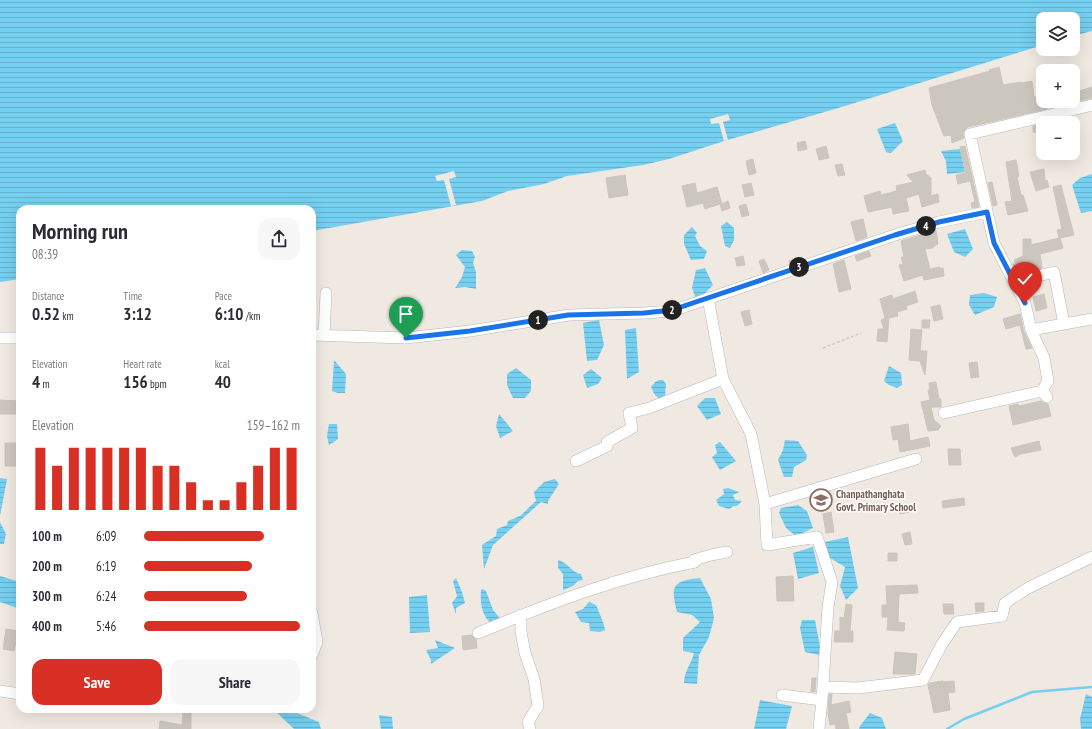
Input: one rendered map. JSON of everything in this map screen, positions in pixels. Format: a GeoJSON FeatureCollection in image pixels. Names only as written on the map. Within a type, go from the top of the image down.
{"type":"FeatureCollection","features":[{"type":"Feature","properties":{"kind":"street"},"geometry":{"type":"LineString","coordinates":[[944,413],[1044,394],[1048,381],[1044,358],[1031,330],[1025,303],[994,243],[970,134],[1092,105]]}},
{"type":"Feature","properties":{"kind":"street"},"geometry":{"type":"LineString","coordinates":[[316,335],[413,337],[470,331],[568,315],[644,313],[672,310],[895,235],[939,222],[987,212]]}},
{"type":"Feature","properties":{"kind":"street"},"geometry":{"type":"LineString","coordinates":[[1014,282],[1054,272],[1064,324]]}},
{"type":"Feature","properties":{"kind":"street"},"geometry":{"type":"LineString","coordinates":[[324,335],[326,293]]}},
{"type":"Feature","properties":{"kind":"street"},"geometry":{"type":"LineString","coordinates":[[708,298],[723,379],[751,434],[765,504],[767,545],[817,537],[832,582],[828,607],[819,729]]}},
{"type":"Feature","properties":{"kind":"street"},"geometry":{"type":"LineString","coordinates":[[1031,330],[1092,319]]}},
{"type":"Feature","properties":{"kind":"street"},"geometry":{"type":"LineString","coordinates":[[0,338],[16,338]]}},
{"type":"Feature","properties":{"kind":"street"},"geometry":{"type":"LineString","coordinates":[[576,461],[607,446],[607,442],[632,428],[629,413],[649,408],[723,379]]}},
{"type":"Feature","properties":{"kind":"street"},"geometry":{"type":"LineString","coordinates":[[765,504],[916,459]]}},
{"type":"Feature","properties":{"kind":"street"},"geometry":{"type":"LineString","coordinates":[[478,633],[521,615],[638,575],[663,568],[695,562],[694,560],[700,558],[727,552]]}},
{"type":"Feature","properties":{"kind":"street"},"geometry":{"type":"LineString","coordinates":[[822,688],[858,688],[923,680],[942,644],[957,622],[1002,616],[1005,603],[1028,588],[1092,557]]}},
{"type":"Feature","properties":{"kind":"street"},"geometry":{"type":"LineString","coordinates":[[521,615],[521,632],[525,653],[534,680],[538,706],[528,722],[530,729]]}},
{"type":"Feature","properties":{"kind":"street"},"geometry":{"type":"LineString","coordinates":[[0,690],[16,693]]}},
{"type":"Feature","properties":{"kind":"street"},"geometry":{"type":"LineString","coordinates":[[782,695],[822,700]]}},
{"type":"Feature","properties":{"kind":"path"},"geometry":{"type":"LineString","coordinates":[[823,348],[861,333]]}},
{"type":"Feature","properties":{"kind":"water"},"geometry":{"type":"Polygon","coordinates":[[[0,0],[1092,0],[1092,31],[1080,34],[1080,12],[1036,12],[1036,47],[669,159],[643,165],[567,176],[544,184],[508,191],[482,201],[316,230],[316,205],[16,205],[16,280],[0,282],[0,0]]]}},
{"type":"Feature","properties":{"kind":"water"},"geometry":{"type":"Polygon","coordinates":[[[895,123],[903,141],[891,153],[886,152],[877,129],[895,123]]]}},
{"type":"Feature","properties":{"kind":"water"},"geometry":{"type":"Polygon","coordinates":[[[960,149],[965,172],[947,174],[946,161],[941,151],[960,149]]]}},
{"type":"Feature","properties":{"kind":"water"},"geometry":{"type":"Polygon","coordinates":[[[1092,174],[1092,211],[1081,213],[1072,185],[1080,178],[1092,174]]]}},
{"type":"Feature","properties":{"kind":"water"},"geometry":{"type":"Polygon","coordinates":[[[727,222],[734,228],[734,240],[730,248],[725,246],[721,226],[727,222]]]}},
{"type":"Feature","properties":{"kind":"water"},"geometry":{"type":"Polygon","coordinates":[[[692,227],[697,233],[695,236],[700,246],[707,251],[704,259],[691,260],[684,244],[684,235],[692,227]]]}},
{"type":"Feature","properties":{"kind":"water"},"geometry":{"type":"Polygon","coordinates":[[[965,229],[973,249],[965,257],[954,252],[947,234],[965,229]]]}},
{"type":"Feature","properties":{"kind":"water"},"geometry":{"type":"Polygon","coordinates":[[[462,250],[472,251],[475,257],[473,263],[476,272],[476,289],[465,287],[455,288],[462,277],[465,267],[456,255],[462,250]]]}},
{"type":"Feature","properties":{"kind":"water"},"geometry":{"type":"Polygon","coordinates":[[[705,268],[713,285],[697,302],[692,288],[696,270],[705,268]]]}},
{"type":"Feature","properties":{"kind":"water"},"geometry":{"type":"Polygon","coordinates":[[[984,293],[997,297],[994,307],[975,315],[969,305],[970,295],[984,293]]]}},
{"type":"Feature","properties":{"kind":"water"},"geometry":{"type":"Polygon","coordinates":[[[599,320],[604,345],[597,360],[587,361],[583,323],[599,320]]]}},
{"type":"Feature","properties":{"kind":"water"},"geometry":{"type":"Polygon","coordinates":[[[636,328],[639,372],[627,379],[625,330],[636,328]]]}},
{"type":"Feature","properties":{"kind":"water"},"geometry":{"type":"Polygon","coordinates":[[[334,360],[346,374],[345,393],[332,391],[334,360]]]}},
{"type":"Feature","properties":{"kind":"water"},"geometry":{"type":"Polygon","coordinates":[[[889,366],[901,373],[902,385],[897,388],[884,381],[889,366]]]}},
{"type":"Feature","properties":{"kind":"water"},"geometry":{"type":"Polygon","coordinates":[[[516,368],[531,380],[531,391],[525,398],[513,398],[507,385],[507,374],[516,368]]]}},
{"type":"Feature","properties":{"kind":"water"},"geometry":{"type":"Polygon","coordinates":[[[591,369],[602,378],[598,384],[587,388],[583,375],[591,369]]]}},
{"type":"Feature","properties":{"kind":"water"},"geometry":{"type":"Polygon","coordinates":[[[659,380],[663,380],[666,384],[665,396],[660,399],[655,395],[651,387],[659,380]]]}},
{"type":"Feature","properties":{"kind":"water"},"geometry":{"type":"Polygon","coordinates":[[[705,398],[715,398],[721,414],[707,420],[697,406],[705,398]]]}},
{"type":"Feature","properties":{"kind":"water"},"geometry":{"type":"Polygon","coordinates":[[[499,414],[513,431],[500,438],[496,426],[499,414]]]}},
{"type":"Feature","properties":{"kind":"water"},"geometry":{"type":"Polygon","coordinates":[[[329,424],[337,424],[338,439],[329,445],[327,436],[329,424]]]}},
{"type":"Feature","properties":{"kind":"water"},"geometry":{"type":"Polygon","coordinates":[[[785,440],[798,441],[807,455],[806,460],[794,467],[792,477],[784,477],[778,460],[783,450],[785,440]]]}},
{"type":"Feature","properties":{"kind":"water"},"geometry":{"type":"Polygon","coordinates":[[[720,442],[736,461],[720,470],[712,457],[717,453],[715,445],[720,442]]]}},
{"type":"Feature","properties":{"kind":"water"},"geometry":{"type":"Polygon","coordinates":[[[0,478],[7,479],[0,516],[0,478]]]}},
{"type":"Feature","properties":{"kind":"water"},"geometry":{"type":"Polygon","coordinates":[[[555,479],[559,484],[548,501],[548,504],[541,502],[493,545],[484,569],[482,545],[496,536],[497,529],[507,525],[508,521],[520,516],[536,501],[534,492],[544,482],[555,479]]]}},
{"type":"Feature","properties":{"kind":"water"},"geometry":{"type":"Polygon","coordinates":[[[728,488],[739,492],[733,495],[735,500],[742,501],[737,506],[729,509],[719,506],[716,500],[724,494],[723,489],[728,488]]]}},
{"type":"Feature","properties":{"kind":"water"},"geometry":{"type":"Polygon","coordinates":[[[798,505],[807,511],[813,528],[796,536],[786,528],[779,513],[781,508],[798,505]]]}},
{"type":"Feature","properties":{"kind":"water"},"geometry":{"type":"Polygon","coordinates":[[[0,522],[6,534],[4,544],[0,544],[0,522]]]}},
{"type":"Feature","properties":{"kind":"water"},"geometry":{"type":"Polygon","coordinates":[[[848,537],[858,588],[846,600],[840,586],[845,567],[830,558],[825,542],[848,537]]]}},
{"type":"Feature","properties":{"kind":"water"},"geometry":{"type":"Polygon","coordinates":[[[813,547],[819,573],[798,579],[793,553],[813,547]]]}},
{"type":"Feature","properties":{"kind":"water"},"geometry":{"type":"Polygon","coordinates":[[[558,560],[565,563],[575,572],[581,574],[583,580],[578,581],[573,586],[563,590],[563,574],[558,568],[558,560]]]}},
{"type":"Feature","properties":{"kind":"water"},"geometry":{"type":"Polygon","coordinates":[[[0,576],[16,581],[16,608],[0,602],[0,576]]]}},
{"type":"Feature","properties":{"kind":"water"},"geometry":{"type":"Polygon","coordinates":[[[456,578],[465,603],[456,608],[456,614],[452,603],[457,596],[453,581],[456,578]]]}},
{"type":"Feature","properties":{"kind":"water"},"geometry":{"type":"Polygon","coordinates":[[[700,578],[711,599],[714,618],[709,637],[699,655],[697,684],[684,683],[685,675],[694,653],[683,651],[683,638],[700,622],[692,615],[677,612],[674,590],[679,583],[700,578]]]}},
{"type":"Feature","properties":{"kind":"water"},"geometry":{"type":"Polygon","coordinates":[[[483,589],[486,591],[493,610],[499,617],[498,620],[491,623],[485,616],[482,608],[481,590],[483,589]]]}},
{"type":"Feature","properties":{"kind":"water"},"geometry":{"type":"Polygon","coordinates":[[[427,595],[430,632],[410,633],[409,597],[427,595]]]}},
{"type":"Feature","properties":{"kind":"water"},"geometry":{"type":"Polygon","coordinates":[[[589,602],[596,605],[605,630],[600,632],[590,631],[589,623],[581,622],[575,612],[583,609],[589,602]]]}},
{"type":"Feature","properties":{"kind":"water"},"geometry":{"type":"Polygon","coordinates":[[[802,620],[815,620],[820,647],[819,655],[805,652],[800,628],[802,620]]]}},
{"type":"Feature","properties":{"kind":"water"},"geometry":{"type":"Polygon","coordinates":[[[435,640],[455,648],[431,664],[431,660],[426,650],[438,648],[435,640]]]}},
{"type":"Feature","properties":{"kind":"water"},"geometry":{"type":"Polygon","coordinates":[[[1086,694],[1092,697],[1092,729],[1081,729],[1080,719],[1086,694]]]}},
{"type":"Feature","properties":{"kind":"water"},"geometry":{"type":"Polygon","coordinates":[[[760,700],[792,706],[786,729],[754,729],[760,700]]]}},
{"type":"Feature","properties":{"kind":"water"},"geometry":{"type":"Polygon","coordinates":[[[277,713],[297,713],[319,722],[321,729],[294,729],[277,713]]]}},
{"type":"Feature","properties":{"kind":"water"},"geometry":{"type":"Polygon","coordinates":[[[870,713],[882,718],[886,729],[859,729],[870,713]]]}},
{"type":"Feature","properties":{"kind":"water"},"geometry":{"type":"Polygon","coordinates":[[[379,715],[392,717],[393,729],[381,729],[379,715]]]}},
{"type":"Feature","properties":{"kind":"pier"},"geometry":{"type":"Polygon","coordinates":[[[728,114],[730,120],[723,122],[728,140],[724,141],[719,123],[711,124],[710,119],[728,114]]]}},
{"type":"Feature","properties":{"kind":"pier"},"geometry":{"type":"Polygon","coordinates":[[[454,171],[456,177],[449,179],[456,205],[451,206],[444,180],[437,181],[435,176],[454,171]]]}},
{"type":"Feature","properties":{"kind":"building"},"geometry":{"type":"Polygon","coordinates":[[[999,67],[1003,85],[1032,81],[1034,97],[1036,97],[1036,108],[1047,109],[968,127],[963,132],[964,138],[952,143],[951,135],[944,136],[932,105],[929,88],[990,71],[989,70],[999,67]]]}},
{"type":"Feature","properties":{"kind":"building"},"geometry":{"type":"Polygon","coordinates":[[[1092,87],[1092,98],[1080,101],[1080,91],[1092,87]]]}},
{"type":"Feature","properties":{"kind":"building"},"geometry":{"type":"Polygon","coordinates":[[[1036,125],[1036,132],[1033,132],[1033,126],[1036,125]]]}},
{"type":"Feature","properties":{"kind":"building"},"geometry":{"type":"Polygon","coordinates":[[[805,141],[807,149],[798,151],[797,143],[805,141]]]}},
{"type":"Feature","properties":{"kind":"building"},"geometry":{"type":"Polygon","coordinates":[[[826,146],[829,158],[819,160],[816,149],[826,146]]]}},
{"type":"Feature","properties":{"kind":"building"},"geometry":{"type":"Polygon","coordinates":[[[965,146],[979,207],[972,208],[971,203],[975,202],[970,181],[958,184],[956,175],[966,173],[960,147],[965,146]]]}},
{"type":"Feature","properties":{"kind":"building"},"geometry":{"type":"Polygon","coordinates":[[[753,159],[756,173],[749,175],[746,161],[753,159]]]}},
{"type":"Feature","properties":{"kind":"building"},"geometry":{"type":"Polygon","coordinates":[[[1016,160],[1019,176],[1017,177],[1021,195],[1023,195],[1028,211],[1008,215],[1005,202],[1012,201],[1006,162],[1016,160]]]}},
{"type":"Feature","properties":{"kind":"building"},"geometry":{"type":"Polygon","coordinates":[[[842,164],[845,175],[838,176],[835,165],[842,164]]]}},
{"type":"Feature","properties":{"kind":"building"},"geometry":{"type":"Polygon","coordinates":[[[1044,169],[1045,181],[1047,180],[1049,187],[1036,191],[1030,172],[1044,169]]]}},
{"type":"Feature","properties":{"kind":"building"},"geometry":{"type":"Polygon","coordinates":[[[925,170],[926,174],[931,178],[931,196],[938,194],[939,202],[922,207],[919,194],[906,198],[909,211],[893,214],[892,207],[868,212],[864,196],[880,191],[881,195],[897,191],[896,186],[913,182],[907,175],[925,170]]]}},
{"type":"Feature","properties":{"kind":"building"},"geometry":{"type":"Polygon","coordinates":[[[625,175],[628,195],[609,198],[606,178],[625,175]]]}},
{"type":"Feature","properties":{"kind":"building"},"geometry":{"type":"Polygon","coordinates":[[[992,182],[997,205],[993,206],[988,183],[992,182]]]}},
{"type":"Feature","properties":{"kind":"building"},"geometry":{"type":"Polygon","coordinates":[[[695,183],[697,193],[717,187],[722,204],[728,201],[730,208],[722,211],[720,204],[705,209],[703,203],[687,207],[682,186],[695,183]]]}},
{"type":"Feature","properties":{"kind":"building"},"geometry":{"type":"Polygon","coordinates":[[[751,183],[754,195],[745,197],[742,185],[751,183]]]}},
{"type":"Feature","properties":{"kind":"building"},"geometry":{"type":"Polygon","coordinates":[[[1061,185],[1074,235],[1060,238],[1063,248],[1040,254],[1042,268],[1018,274],[1013,264],[1016,264],[1014,260],[1023,256],[1023,239],[1031,239],[1031,245],[1059,238],[1057,230],[1062,229],[1053,187],[1061,185]]]}},
{"type":"Feature","properties":{"kind":"building"},"geometry":{"type":"Polygon","coordinates":[[[746,204],[749,215],[742,217],[739,206],[746,204]]]}},
{"type":"Feature","properties":{"kind":"building"},"geometry":{"type":"Polygon","coordinates":[[[863,219],[867,237],[856,241],[851,222],[863,219]]]}},
{"type":"Feature","properties":{"kind":"building"},"geometry":{"type":"Polygon","coordinates":[[[936,230],[938,244],[933,248],[925,249],[930,269],[940,267],[940,269],[943,268],[944,276],[924,280],[923,275],[904,281],[899,265],[903,264],[901,257],[904,257],[901,241],[936,230]]]}},
{"type":"Feature","properties":{"kind":"building"},"geometry":{"type":"Polygon","coordinates":[[[869,251],[871,256],[857,261],[855,256],[869,251]]]}},
{"type":"Feature","properties":{"kind":"building"},"geometry":{"type":"Polygon","coordinates":[[[743,256],[745,265],[737,266],[735,258],[743,256]]]}},
{"type":"Feature","properties":{"kind":"building"},"geometry":{"type":"Polygon","coordinates":[[[801,257],[802,259],[790,264],[789,261],[801,257]]]}},
{"type":"Feature","properties":{"kind":"building"},"geometry":{"type":"Polygon","coordinates":[[[764,259],[769,270],[763,273],[759,261],[764,259]]]}},
{"type":"Feature","properties":{"kind":"building"},"geometry":{"type":"Polygon","coordinates":[[[844,260],[851,289],[839,292],[833,264],[844,260]]]}},
{"type":"Feature","properties":{"kind":"building"},"geometry":{"type":"Polygon","coordinates":[[[915,291],[918,302],[906,306],[907,309],[897,312],[898,316],[889,318],[887,342],[877,341],[878,329],[884,329],[881,320],[885,318],[880,299],[892,295],[893,299],[915,291]]]}},
{"type":"Feature","properties":{"kind":"building"},"geometry":{"type":"Polygon","coordinates":[[[1044,294],[1047,308],[1036,311],[1033,297],[1044,294]]]}},
{"type":"Feature","properties":{"kind":"building"},"geometry":{"type":"Polygon","coordinates":[[[940,305],[943,319],[934,321],[931,307],[940,305]]]}},
{"type":"Feature","properties":{"kind":"building"},"geometry":{"type":"Polygon","coordinates":[[[749,310],[752,324],[745,326],[741,312],[749,310]]]}},
{"type":"Feature","properties":{"kind":"building"},"geometry":{"type":"Polygon","coordinates":[[[1020,314],[1024,332],[1032,348],[1026,349],[1020,325],[1006,329],[1003,319],[1020,314]]]}},
{"type":"Feature","properties":{"kind":"building"},"geometry":{"type":"Polygon","coordinates":[[[922,320],[930,320],[929,328],[922,328],[922,320]]]}},
{"type":"Feature","properties":{"kind":"building"},"geometry":{"type":"Polygon","coordinates":[[[911,329],[922,330],[920,351],[927,351],[925,375],[920,361],[909,360],[911,329]]]}},
{"type":"Feature","properties":{"kind":"building"},"geometry":{"type":"Polygon","coordinates":[[[977,362],[979,377],[971,378],[969,363],[977,362]]]}},
{"type":"Feature","properties":{"kind":"building"},"geometry":{"type":"Polygon","coordinates":[[[936,382],[939,399],[941,399],[941,407],[931,407],[934,420],[941,426],[938,430],[928,431],[921,402],[930,400],[928,390],[930,390],[929,383],[936,382]]]}},
{"type":"Feature","properties":{"kind":"building"},"geometry":{"type":"Polygon","coordinates":[[[0,400],[16,401],[16,414],[0,414],[0,400]]]}},
{"type":"Feature","properties":{"kind":"building"},"geometry":{"type":"Polygon","coordinates":[[[1041,401],[1048,404],[1051,416],[1013,425],[1009,406],[1018,404],[1019,406],[1041,401]]]}},
{"type":"Feature","properties":{"kind":"building"},"geometry":{"type":"Polygon","coordinates":[[[908,424],[910,441],[928,437],[930,446],[900,452],[898,439],[893,440],[891,427],[908,424]]]}},
{"type":"Feature","properties":{"kind":"building"},"geometry":{"type":"Polygon","coordinates":[[[1039,441],[1041,450],[1021,454],[1015,457],[1011,448],[1039,441]]]}},
{"type":"Feature","properties":{"kind":"building"},"geometry":{"type":"Polygon","coordinates":[[[5,443],[16,443],[16,466],[5,466],[5,443]]]}},
{"type":"Feature","properties":{"kind":"building"},"geometry":{"type":"Polygon","coordinates":[[[948,449],[960,449],[961,465],[949,465],[948,449]]]}},
{"type":"Feature","properties":{"kind":"building"},"geometry":{"type":"Polygon","coordinates":[[[964,498],[965,505],[943,508],[942,501],[964,498]]]}},
{"type":"Feature","properties":{"kind":"building"},"geometry":{"type":"Polygon","coordinates":[[[907,505],[909,512],[900,514],[898,506],[907,505]]]}},
{"type":"Feature","properties":{"kind":"building"},"geometry":{"type":"Polygon","coordinates":[[[831,512],[834,532],[826,533],[823,514],[831,512]]]}},
{"type":"Feature","properties":{"kind":"building"},"geometry":{"type":"Polygon","coordinates":[[[910,532],[912,544],[905,545],[902,534],[910,532]]]}},
{"type":"Feature","properties":{"kind":"building"},"geometry":{"type":"Polygon","coordinates":[[[888,553],[897,553],[897,561],[888,561],[888,553]]]}},
{"type":"Feature","properties":{"kind":"building"},"geometry":{"type":"Polygon","coordinates":[[[793,576],[794,601],[777,601],[776,577],[793,576]]]}},
{"type":"Feature","properties":{"kind":"building"},"geometry":{"type":"Polygon","coordinates":[[[917,585],[918,593],[899,594],[898,622],[905,623],[904,631],[887,630],[888,617],[882,617],[882,605],[887,605],[886,586],[917,585]]]}},
{"type":"Feature","properties":{"kind":"building"},"geometry":{"type":"Polygon","coordinates":[[[975,603],[984,603],[984,611],[976,612],[975,603]]]}},
{"type":"Feature","properties":{"kind":"building"},"geometry":{"type":"Polygon","coordinates":[[[846,604],[852,605],[850,631],[853,631],[853,642],[834,642],[835,631],[840,631],[840,617],[844,618],[846,604]]]}},
{"type":"Feature","properties":{"kind":"building"},"geometry":{"type":"Polygon","coordinates":[[[943,604],[953,604],[954,614],[944,614],[943,604]]]}},
{"type":"Feature","properties":{"kind":"building"},"geometry":{"type":"Polygon","coordinates":[[[6,629],[16,631],[14,651],[3,649],[6,629]]]}},
{"type":"Feature","properties":{"kind":"building"},"geometry":{"type":"Polygon","coordinates":[[[471,635],[476,639],[477,648],[463,650],[462,636],[471,635]]]}},
{"type":"Feature","properties":{"kind":"building"},"geometry":{"type":"Polygon","coordinates":[[[895,652],[917,654],[915,674],[893,674],[895,652]]]}},
{"type":"Feature","properties":{"kind":"building"},"geometry":{"type":"Polygon","coordinates":[[[812,678],[816,678],[815,692],[811,692],[812,678]]]}},
{"type":"Feature","properties":{"kind":"building"},"geometry":{"type":"Polygon","coordinates":[[[954,681],[955,692],[948,693],[950,710],[934,713],[928,685],[929,683],[954,681]]]}},
{"type":"Feature","properties":{"kind":"building"},"geometry":{"type":"Polygon","coordinates":[[[829,694],[832,694],[831,705],[849,701],[851,712],[846,713],[849,729],[836,729],[835,724],[830,725],[828,714],[829,694]]]}},
{"type":"Feature","properties":{"kind":"building"},"geometry":{"type":"Polygon","coordinates":[[[183,713],[191,713],[191,729],[159,729],[160,721],[182,725],[183,713]]]}},
{"type":"Feature","properties":{"kind":"waterway"},"geometry":{"type":"LineString","coordinates":[[947,729],[964,719],[1032,692],[1092,687]]}},
{"type":"Feature","properties":{"kind":"place","name":"Chanpathanghata Govt. Primary School"},"geometry":{"type":"Point","coordinates":[821,500]}},
{"type":"Feature","properties":{"kind":"route"},"geometry":{"type":"LineString","coordinates":[[406,338],[470,331],[568,315],[644,313],[672,310],[895,235],[939,222],[987,212],[994,243],[1025,303]]}}]}
